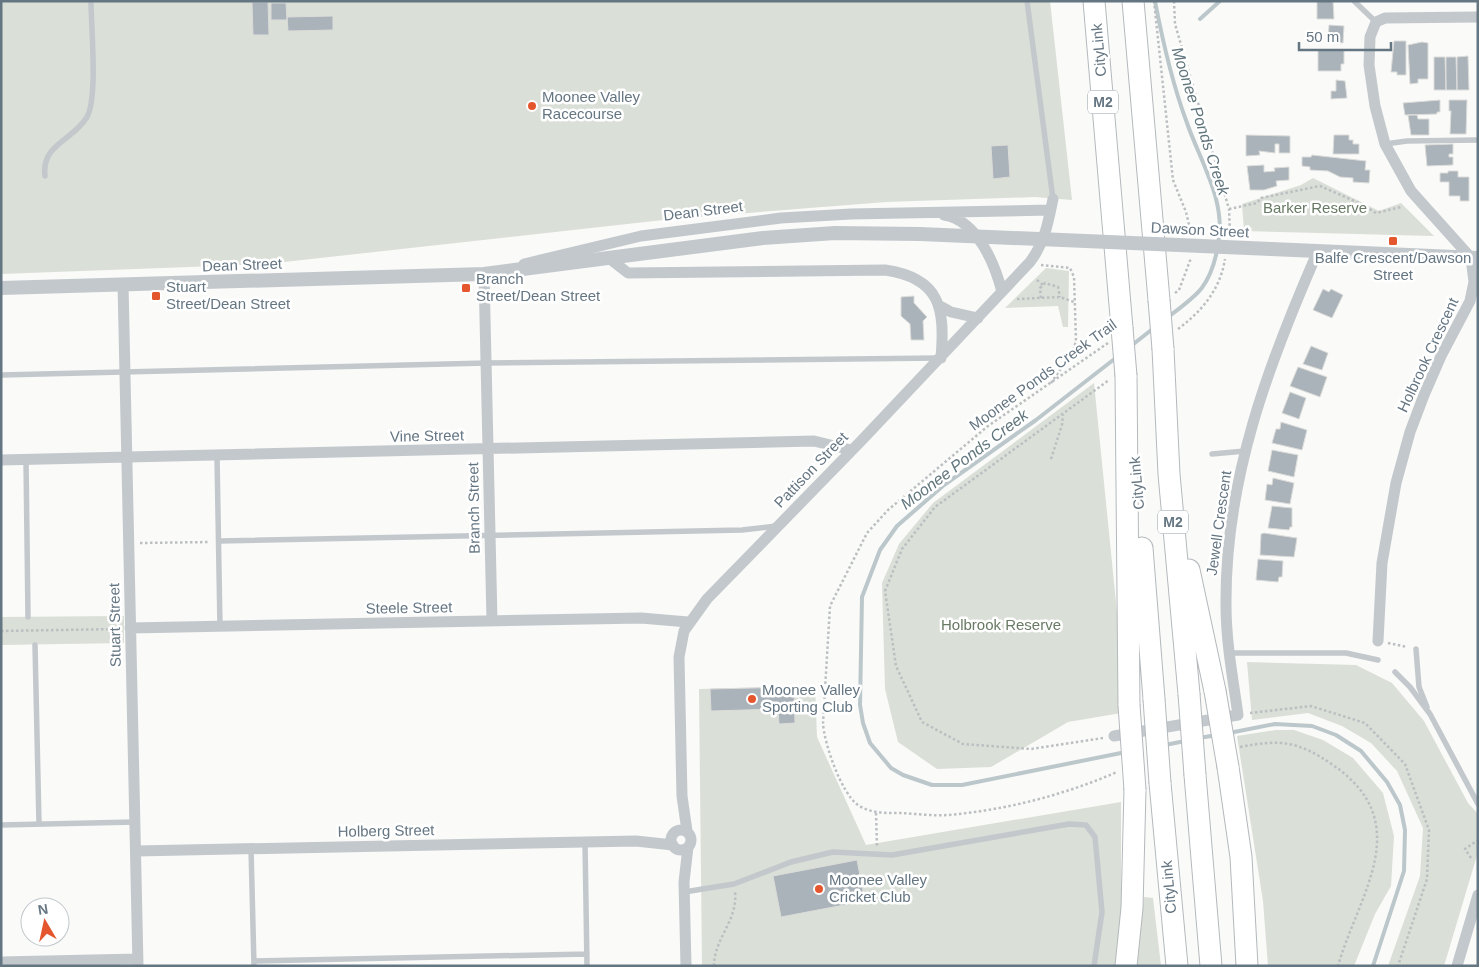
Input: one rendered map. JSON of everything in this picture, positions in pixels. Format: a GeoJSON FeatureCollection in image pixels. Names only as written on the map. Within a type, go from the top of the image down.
{"type":"FeatureCollection","features":[{"type":"Feature","properties":{"kind":"highway","name":"CityLink"},"geometry":{"type":"LineString","coordinates":[[1094,1],[1116,334],[1126,376],[1134,451],[1160,782],[1177,966]]}},
{"type":"Feature","properties":{"kind":"highway","name":"M2"},"geometry":{"type":"LineString","coordinates":[[1133,1],[1166,298],[1163,349],[1169,474],[1212,966]]}},
{"type":"Feature","properties":{"kind":"highway"},"geometry":{"type":"LineString","coordinates":[[1126,376],[1129,705],[1135,790],[1133,888],[1126,966]]}},
{"type":"Feature","properties":{"kind":"highway"},"geometry":{"type":"LineString","coordinates":[[1169,474],[1215,691],[1228,767],[1241,857],[1247,966]]}},
{"type":"Feature","properties":{"kind":"street"},"geometry":{"type":"LineString","coordinates":[[1474,258],[1411,191],[1386,144],[1375,106],[1369,65],[1370,37],[1376,22],[1385,18],[1478,17]]}},
{"type":"Feature","properties":{"kind":"street","name":"Dean Street"},"geometry":{"type":"LineString","coordinates":[[484,274],[611,241],[681,230],[810,216],[930,212],[1052,204]]}},
{"type":"Feature","properties":{"kind":"street","name":"Pattison Street"},"geometry":{"type":"LineString","coordinates":[[686,966],[684,887],[677,838],[682,796],[679,657],[682,637],[688,622],[706,598],[940,358],[1030,262],[1040,249],[1048,228],[1052,204]]}},
{"type":"Feature","properties":{"kind":"street","name":"Dean Street"},"geometry":{"type":"LineString","coordinates":[[930,212],[959,220],[972,232],[988,254],[1002,292]]}},
{"type":"Feature","properties":{"kind":"street","name":"Dean Street"},"geometry":{"type":"LineString","coordinates":[[1,288],[484,274],[782,236],[878,232],[920,234]]}},
{"type":"Feature","properties":{"kind":"street","name":"Dawson Street"},"geometry":{"type":"LineString","coordinates":[[920,234],[1474,258]]}},
{"type":"Feature","properties":{"kind":"street","name":"Jewell Crescent"},"geometry":{"type":"LineString","coordinates":[[1238,715],[1226,607],[1227,561],[1233,511],[1255,409],[1272,360],[1318,251]]}},
{"type":"Feature","properties":{"kind":"street","name":"Holbrook Crescent"},"geometry":{"type":"LineString","coordinates":[[1378,641],[1382,564],[1396,483],[1410,432],[1424,395],[1441,356],[1470,301],[1474,288],[1474,258]]}},
{"type":"Feature","properties":{"kind":"street"},"geometry":{"type":"LineString","coordinates":[[610,259],[628,273],[896,271],[916,280],[934,296],[940,306],[943,328],[940,358]]}},
{"type":"Feature","properties":{"kind":"street","name":"Branch Street"},"geometry":{"type":"LineString","coordinates":[[484,274],[492,621]]}},
{"type":"Feature","properties":{"kind":"street","name":"Stuart Street"},"geometry":{"type":"LineString","coordinates":[[123,284],[138,962]]}},
{"type":"Feature","properties":{"kind":"street"},"geometry":{"type":"LineString","coordinates":[[940,306],[951,312],[978,318]]}},
{"type":"Feature","properties":{"kind":"street","name":"Vine Street"},"geometry":{"type":"LineString","coordinates":[[1,460],[814,441],[851,450]]}},
{"type":"Feature","properties":{"kind":"street","name":"Steele Street"},"geometry":{"type":"LineString","coordinates":[[130,628],[641,618],[688,622]]}},
{"type":"Feature","properties":{"kind":"street"},"geometry":{"type":"LineString","coordinates":[[1114,736],[1238,715]]}},
{"type":"Feature","properties":{"kind":"street","name":"Pattison Street"},"geometry":{"type":"LineString","coordinates":[[677,838],[692,839],[688,847],[684,887]]}},
{"type":"Feature","properties":{"kind":"street","name":"Holberg Street"},"geometry":{"type":"LineString","coordinates":[[136,851],[636,841],[677,838]]}},
{"type":"Feature","properties":{"kind":"street"},"geometry":{"type":"LineString","coordinates":[[1458,965],[1478,895]]}},
{"type":"Feature","properties":{"kind":"street"},"geometry":{"type":"LineString","coordinates":[[1,962],[138,962]]}},
{"type":"Feature","properties":{"kind":"lane"},"geometry":{"type":"LineString","coordinates":[[45,176],[44,164],[47,155],[75,133],[88,116],[93,96],[91,1]]}},
{"type":"Feature","properties":{"kind":"lane"},"geometry":{"type":"LineString","coordinates":[[1027,1],[1052,204]]}},
{"type":"Feature","properties":{"kind":"lane"},"geometry":{"type":"LineString","coordinates":[[1354,1],[1376,22]]}},
{"type":"Feature","properties":{"kind":"lane"},"geometry":{"type":"LineString","coordinates":[[1386,144],[1407,141],[1478,140]]}},
{"type":"Feature","properties":{"kind":"lane"},"geometry":{"type":"LineString","coordinates":[[1,375],[487,363],[940,358]]}},
{"type":"Feature","properties":{"kind":"lane"},"geometry":{"type":"LineString","coordinates":[[1212,454],[1245,451]]}},
{"type":"Feature","properties":{"kind":"lane"},"geometry":{"type":"LineString","coordinates":[[216,456],[220,627]]}},
{"type":"Feature","properties":{"kind":"lane"},"geometry":{"type":"LineString","coordinates":[[26,460],[28,617]]}},
{"type":"Feature","properties":{"kind":"lane"},"geometry":{"type":"LineString","coordinates":[[219,542],[742,530],[777,526]]}},
{"type":"Feature","properties":{"kind":"lane"},"geometry":{"type":"LineString","coordinates":[[35,645],[39,824]]}},
{"type":"Feature","properties":{"kind":"lane"},"geometry":{"type":"LineString","coordinates":[[1416,649],[1419,686],[1430,714],[1478,804]]}},
{"type":"Feature","properties":{"kind":"lane"},"geometry":{"type":"LineString","coordinates":[[1230,653],[1346,653],[1378,660]]}},
{"type":"Feature","properties":{"kind":"lane"},"geometry":{"type":"LineString","coordinates":[[1395,672],[1410,687],[1430,714]]}},
{"type":"Feature","properties":{"kind":"lane"},"geometry":{"type":"LineString","coordinates":[[1,825],[135,822]]}},
{"type":"Feature","properties":{"kind":"lane"},"geometry":{"type":"LineString","coordinates":[[684,887],[734,884],[811,856],[845,852],[878,855],[1069,824],[1086,825],[1095,837],[1102,912],[1094,966]]}},
{"type":"Feature","properties":{"kind":"lane"},"geometry":{"type":"LineString","coordinates":[[585,842],[587,966]]}},
{"type":"Feature","properties":{"kind":"lane"},"geometry":{"type":"LineString","coordinates":[[251,848],[254,964],[587,954]]}},
{"type":"Feature","properties":{"kind":"path"},"geometry":{"type":"LineString","coordinates":[[1154,1],[1173,180],[1186,212],[1192,240]]}},
{"type":"Feature","properties":{"kind":"path"},"geometry":{"type":"LineString","coordinates":[[1174,1],[1175,24],[1229,209],[1231,231]]}},
{"type":"Feature","properties":{"kind":"path"},"geometry":{"type":"LineString","coordinates":[[1229,209],[1257,203],[1261,198],[1320,186],[1361,204],[1376,213],[1401,207]]}},
{"type":"Feature","properties":{"kind":"path"},"geometry":{"type":"LineString","coordinates":[[1166,298],[1179,290],[1192,257]]}},
{"type":"Feature","properties":{"kind":"path"},"geometry":{"type":"LineString","coordinates":[[1030,262],[1070,268],[1074,277],[1076,341],[1073,350],[1049,386]]}},
{"type":"Feature","properties":{"kind":"path"},"geometry":{"type":"LineString","coordinates":[[1037,280],[1043,285]]}},
{"type":"Feature","properties":{"kind":"path"},"geometry":{"type":"LineString","coordinates":[[1041,298],[1040,288],[1045,283],[1054,284],[1058,287],[1060,297]]}},
{"type":"Feature","properties":{"kind":"path"},"geometry":{"type":"LineString","coordinates":[[1017,300],[1060,297],[1074,302]]}},
{"type":"Feature","properties":{"kind":"path","name":"Moonee Ponds Creek Trail"},"geometry":{"type":"LineString","coordinates":[[878,855],[876,813],[860,807],[852,800],[824,738],[826,648],[830,606],[868,533],[888,510],[988,426],[1049,386],[1116,334]]}},
{"type":"Feature","properties":{"kind":"path"},"geometry":{"type":"LineString","coordinates":[[1052,459],[1062,425],[1062,415]]}},
{"type":"Feature","properties":{"kind":"path"},"geometry":{"type":"LineString","coordinates":[[1050,425],[935,507],[902,549],[885,591],[896,666],[922,722],[963,744],[1031,749],[1114,736]]}},
{"type":"Feature","properties":{"kind":"path"},"geometry":{"type":"LineString","coordinates":[[128,543],[219,542]]}},
{"type":"Feature","properties":{"kind":"path"},"geometry":{"type":"LineString","coordinates":[[28,617],[35,645]]}},
{"type":"Feature","properties":{"kind":"path"},"geometry":{"type":"LineString","coordinates":[[1,631],[116,629]]}},
{"type":"Feature","properties":{"kind":"path"},"geometry":{"type":"LineString","coordinates":[[1378,641],[1416,649]]}},
{"type":"Feature","properties":{"kind":"path"},"geometry":{"type":"LineString","coordinates":[[1238,715],[1311,706],[1365,723],[1405,764],[1429,830],[1427,879],[1398,966]]}},
{"type":"Feature","properties":{"kind":"path"},"geometry":{"type":"LineString","coordinates":[[1471,858],[1465,849],[1478,840]]}},
{"type":"Feature","properties":{"kind":"path"},"geometry":{"type":"LineString","coordinates":[[714,966],[716,945],[734,916],[734,884]]}},
{"type":"Feature","properties":{"kind":"green space","name":"Moonee Valley Racecourse"},"geometry":{"type":"Polygon","coordinates":[[[1,1],[1050,1],[1072,200],[1035,197],[886,202],[672,219],[266,264],[1,274],[1,1]]]}},
{"type":"Feature","properties":{"kind":"green space","name":"Barker Reserve"},"geometry":{"type":"Polygon","coordinates":[[[1313,178],[1379,211],[1401,203],[1434,236],[1244,231],[1242,204],[1301,185],[1313,178]]]}},
{"type":"Feature","properties":{"kind":"green space"},"geometry":{"type":"Polygon","coordinates":[[[1046,268],[1069,271],[1068,327],[1063,327],[1058,306],[1005,308],[1046,268]]]}},
{"type":"Feature","properties":{"kind":"green space","name":"Holbrook Reserve"},"geometry":{"type":"Polygon","coordinates":[[[1094,383],[1127,712],[1068,722],[991,767],[937,769],[898,742],[885,689],[882,583],[899,544],[933,503],[1094,383]]]}},
{"type":"Feature","properties":{"kind":"green space"},"geometry":{"type":"Polygon","coordinates":[[[124,616],[124,643],[1,645],[1,617],[124,616]]]}},
{"type":"Feature","properties":{"kind":"green space"},"geometry":{"type":"Polygon","coordinates":[[[1247,662],[1356,665],[1392,683],[1424,721],[1468,803],[1478,814],[1478,852],[1444,966],[1388,966],[1420,876],[1423,828],[1397,771],[1371,743],[1342,726],[1308,713],[1252,720],[1247,662]]]}},
{"type":"Feature","properties":{"kind":"green space"},"geometry":{"type":"Polygon","coordinates":[[[815,686],[817,737],[866,845],[1121,802],[1121,946],[1119,966],[702,966],[699,689],[815,686]]]}},
{"type":"Feature","properties":{"kind":"green space"},"geometry":{"type":"Polygon","coordinates":[[[1276,730],[1294,730],[1323,740],[1353,758],[1383,793],[1394,836],[1391,886],[1375,914],[1354,966],[1268,966],[1263,901],[1237,736],[1276,730]]]}},
{"type":"Feature","properties":{"kind":"green space"},"geometry":{"type":"Polygon","coordinates":[[[1144,897],[1153,898],[1161,966],[1137,966],[1144,897]]]}},
{"type":"Feature","properties":{"kind":"building"},"geometry":{"type":"Polygon","coordinates":[[[1317,1],[1333,1],[1334,19],[1317,19],[1317,1]]]}},
{"type":"Feature","properties":{"kind":"building"},"geometry":{"type":"Polygon","coordinates":[[[252,2],[268,2],[269,35],[253,35],[252,2]]]}},
{"type":"Feature","properties":{"kind":"building"},"geometry":{"type":"Polygon","coordinates":[[[271,3],[286,3],[287,20],[271,20],[271,3]]]}},
{"type":"Feature","properties":{"kind":"building"},"geometry":{"type":"Polygon","coordinates":[[[333,16],[333,30],[288,31],[287,17],[333,16]]]}},
{"type":"Feature","properties":{"kind":"building"},"geometry":{"type":"Polygon","coordinates":[[[1329,25],[1344,26],[1343,43],[1328,42],[1329,25]]]}},
{"type":"Feature","properties":{"kind":"building"},"geometry":{"type":"Polygon","coordinates":[[[1394,41],[1406,41],[1406,75],[1397,75],[1397,72],[1391,72],[1394,41]]]}},
{"type":"Feature","properties":{"kind":"building"},"geometry":{"type":"Polygon","coordinates":[[[1422,42],[1428,43],[1428,79],[1418,79],[1418,83],[1410,84],[1408,45],[1422,42]]]}},
{"type":"Feature","properties":{"kind":"building"},"geometry":{"type":"Polygon","coordinates":[[[1318,50],[1344,50],[1344,64],[1341,64],[1341,71],[1318,71],[1318,50]]]}},
{"type":"Feature","properties":{"kind":"building"},"geometry":{"type":"Polygon","coordinates":[[[1468,56],[1469,90],[1457,90],[1457,57],[1468,56]]]}},
{"type":"Feature","properties":{"kind":"building"},"geometry":{"type":"Polygon","coordinates":[[[1434,57],[1445,57],[1446,90],[1434,90],[1434,57]]]}},
{"type":"Feature","properties":{"kind":"building"},"geometry":{"type":"Polygon","coordinates":[[[1446,57],[1456,57],[1457,90],[1446,90],[1446,57]]]}},
{"type":"Feature","properties":{"kind":"building"},"geometry":{"type":"Polygon","coordinates":[[[1336,80],[1345,81],[1347,98],[1331,99],[1331,91],[1336,91],[1336,80]]]}},
{"type":"Feature","properties":{"kind":"building"},"geometry":{"type":"Polygon","coordinates":[[[1440,100],[1440,112],[1437,112],[1437,114],[1405,115],[1403,103],[1440,100]]]}},
{"type":"Feature","properties":{"kind":"building"},"geometry":{"type":"Polygon","coordinates":[[[1449,100],[1467,100],[1466,134],[1450,134],[1451,111],[1449,111],[1449,100]]]}},
{"type":"Feature","properties":{"kind":"building"},"geometry":{"type":"Polygon","coordinates":[[[1408,115],[1417,115],[1418,119],[1429,119],[1429,135],[1411,135],[1408,115]]]}},
{"type":"Feature","properties":{"kind":"building"},"geometry":{"type":"Polygon","coordinates":[[[1246,135],[1290,136],[1290,153],[1279,153],[1279,144],[1275,144],[1275,153],[1259,151],[1260,155],[1246,156],[1246,135]]]}},
{"type":"Feature","properties":{"kind":"building"},"geometry":{"type":"Polygon","coordinates":[[[1334,135],[1349,135],[1349,140],[1353,140],[1353,144],[1359,144],[1359,154],[1333,154],[1334,135]]]}},
{"type":"Feature","properties":{"kind":"building"},"geometry":{"type":"Polygon","coordinates":[[[1453,144],[1453,154],[1449,154],[1449,157],[1453,157],[1453,165],[1427,166],[1425,145],[1453,144]]]}},
{"type":"Feature","properties":{"kind":"building"},"geometry":{"type":"Polygon","coordinates":[[[1008,145],[1010,177],[993,179],[991,146],[1008,145]]]}},
{"type":"Feature","properties":{"kind":"building"},"geometry":{"type":"Polygon","coordinates":[[[1312,155],[1366,161],[1365,170],[1370,170],[1369,183],[1353,182],[1353,178],[1340,177],[1328,171],[1310,170],[1310,167],[1302,166],[1302,157],[1311,157],[1312,155]]]}},
{"type":"Feature","properties":{"kind":"building"},"geometry":{"type":"Polygon","coordinates":[[[1264,165],[1264,172],[1275,171],[1274,168],[1289,167],[1289,180],[1276,181],[1277,186],[1264,190],[1250,190],[1247,166],[1264,165]]]}},
{"type":"Feature","properties":{"kind":"building"},"geometry":{"type":"Polygon","coordinates":[[[1448,171],[1458,171],[1458,177],[1469,177],[1469,201],[1460,201],[1460,196],[1449,196],[1449,182],[1440,182],[1440,173],[1448,173],[1448,171]]]}},
{"type":"Feature","properties":{"kind":"building"},"geometry":{"type":"Polygon","coordinates":[[[1323,289],[1329,292],[1331,289],[1343,295],[1332,318],[1313,310],[1323,289]]]}},
{"type":"Feature","properties":{"kind":"building"},"geometry":{"type":"Polygon","coordinates":[[[914,296],[914,303],[927,317],[923,321],[924,340],[911,340],[910,324],[901,316],[901,297],[914,296]]]}},
{"type":"Feature","properties":{"kind":"building"},"geometry":{"type":"Polygon","coordinates":[[[1311,346],[1328,353],[1322,370],[1303,364],[1311,346]]]}},
{"type":"Feature","properties":{"kind":"building"},"geometry":{"type":"Polygon","coordinates":[[[1298,367],[1327,377],[1320,397],[1290,386],[1298,367]]]}},
{"type":"Feature","properties":{"kind":"building"},"geometry":{"type":"Polygon","coordinates":[[[1290,392],[1306,398],[1299,419],[1282,413],[1290,392]]]}},
{"type":"Feature","properties":{"kind":"building"},"geometry":{"type":"Polygon","coordinates":[[[1281,422],[1307,430],[1302,450],[1272,443],[1276,429],[1280,429],[1281,422]]]}},
{"type":"Feature","properties":{"kind":"building"},"geometry":{"type":"Polygon","coordinates":[[[1272,450],[1298,455],[1294,477],[1268,471],[1272,450]]]}},
{"type":"Feature","properties":{"kind":"building"},"geometry":{"type":"Polygon","coordinates":[[[1273,478],[1294,483],[1290,504],[1265,500],[1267,484],[1272,485],[1273,478]]]}},
{"type":"Feature","properties":{"kind":"building"},"geometry":{"type":"Polygon","coordinates":[[[1272,506],[1292,508],[1292,527],[1289,530],[1268,528],[1272,506]]]}},
{"type":"Feature","properties":{"kind":"building"},"geometry":{"type":"Polygon","coordinates":[[[1261,534],[1297,538],[1294,557],[1260,555],[1261,534]]]}},
{"type":"Feature","properties":{"kind":"building"},"geometry":{"type":"Polygon","coordinates":[[[1258,559],[1283,561],[1282,577],[1279,577],[1278,582],[1256,580],[1258,559]]]}},
{"type":"Feature","properties":{"kind":"building","name":"Moonee Valley Sporting Club"},"geometry":{"type":"Polygon","coordinates":[[[794,687],[795,723],[779,724],[778,709],[711,711],[710,689],[794,687]]]}},
{"type":"Feature","properties":{"kind":"building","name":"Moonee Valley Cricket Club"},"geometry":{"type":"Polygon","coordinates":[[[857,860],[865,901],[781,917],[773,876],[857,860]]]}},
{"type":"Feature","properties":{"kind":"waterway","name":"Moonee Ponds Creek"},"geometry":{"type":"LineString","coordinates":[[1155,1],[1177,93],[1216,197],[1220,228],[1218,244]]}},
{"type":"Feature","properties":{"kind":"waterway"},"geometry":{"type":"LineString","coordinates":[[1200,19],[1220,1]]}},
{"type":"Feature","properties":{"kind":"waterway","name":"Moonee Ponds Creek"},"geometry":{"type":"LineString","coordinates":[[1168,317],[1187,303],[1206,282],[1214,264],[1217,251]]}},
{"type":"Feature","properties":{"kind":"waterway","name":"Moonee Ponds Creek"},"geometry":{"type":"LineString","coordinates":[[1131,346],[1155,327]]}},
{"type":"Feature","properties":{"kind":"waterway","name":"Moonee Ponds Creek"},"geometry":{"type":"LineString","coordinates":[[1117,357],[1036,420],[944,485],[897,526],[880,550],[862,597],[860,705],[863,723],[870,743],[891,768],[903,775],[932,785],[962,785],[1126,752]]}},
{"type":"Feature","properties":{"kind":"waterway","name":"Moonee Ponds Creek"},"geometry":{"type":"LineString","coordinates":[[1229,733],[1275,724],[1312,726],[1336,735],[1361,751],[1387,782],[1400,805],[1405,830],[1404,871],[1373,966]]}},
{"type":"Feature","properties":{"kind":"waterway","name":"Moonee Ponds Creek"},"geometry":{"type":"LineString","coordinates":[[1199,738],[1217,735]]}},
{"type":"Feature","properties":{"kind":"waterway","name":"Moonee Ponds Creek"},"geometry":{"type":"LineString","coordinates":[[1165,745],[1185,741]]}},
{"type":"Feature","properties":{"kind":"place","name":"Moonee Valley Racecourse"},"geometry":{"type":"Point","coordinates":[532,106]}},
{"type":"Feature","properties":{"kind":"place","name":"Balfe Crescent/Dawson Street"},"geometry":{"type":"Point","coordinates":[1393,241]}},
{"type":"Feature","properties":{"kind":"place","name":"Branch Street/Dean Street"},"geometry":{"type":"Point","coordinates":[466,288]}},
{"type":"Feature","properties":{"kind":"place","name":"Stuart Street/Dean Street"},"geometry":{"type":"Point","coordinates":[156,296]}},
{"type":"Feature","properties":{"kind":"place","name":"Moonee Valley Sporting Club"},"geometry":{"type":"Point","coordinates":[752,699]}},
{"type":"Feature","properties":{"kind":"place","name":"Moonee Valley Cricket Club"},"geometry":{"type":"Point","coordinates":[819,889]}}]}
